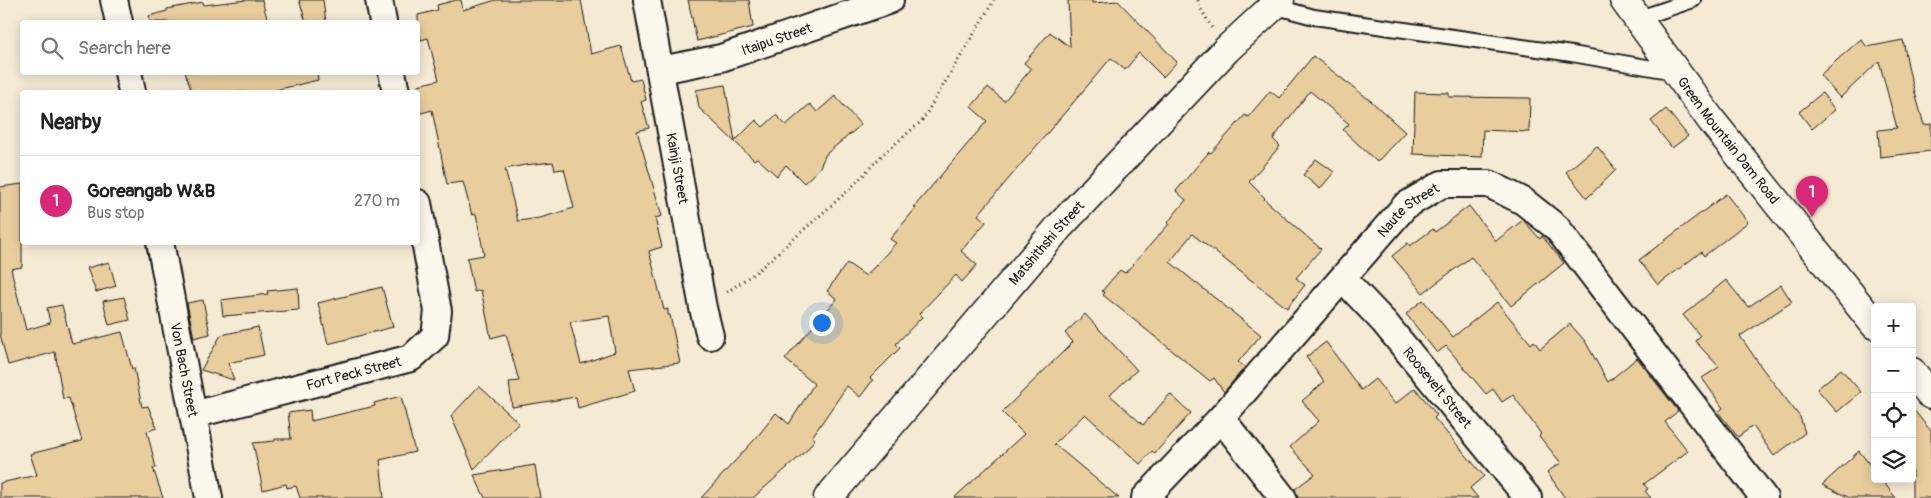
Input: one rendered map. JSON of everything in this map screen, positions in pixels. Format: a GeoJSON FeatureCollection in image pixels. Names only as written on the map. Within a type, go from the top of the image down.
{"type":"FeatureCollection","features":[{"type":"Feature","properties":{"kind":"main road","name":"Matshithshi Street"},"geometry":{"type":"LineString","coordinates":[[828,498],[1059,227],[1226,50],[1277,3]]}},
{"type":"Feature","properties":{"kind":"main road","name":"Green Mountain Dam Road"},"geometry":{"type":"LineString","coordinates":[[1631,9],[1717,127],[1871,320]]}},
{"type":"Feature","properties":{"kind":"main road"},"geometry":{"type":"LineString","coordinates":[[1916,377],[1931,395]]}},
{"type":"Feature","properties":{"kind":"street"},"geometry":{"type":"LineString","coordinates":[[114,0],[119,20]]}},
{"type":"Feature","properties":{"kind":"street"},"geometry":{"type":"LineString","coordinates":[[379,0],[383,20]]}},
{"type":"Feature","properties":{"kind":"street","name":"Kainji Street"},"geometry":{"type":"LineString","coordinates":[[647,0],[703,308],[710,336]]}},
{"type":"Feature","properties":{"kind":"street","name":"Itaipu Street"},"geometry":{"type":"LineString","coordinates":[[661,70],[722,58],[890,0]]}},
{"type":"Feature","properties":{"kind":"street"},"geometry":{"type":"LineString","coordinates":[[129,75],[132,90]]}},
{"type":"Feature","properties":{"kind":"street"},"geometry":{"type":"LineString","coordinates":[[393,75],[396,90]]}},
{"type":"Feature","properties":{"kind":"street","name":"Naute Street"},"geometry":{"type":"LineString","coordinates":[[1145,498],[1221,418],[1405,206],[1442,184],[1490,184],[1523,200],[1557,228],[1764,498]]}},
{"type":"Feature","properties":{"kind":"street","name":"Fort Peck Street"},"geometry":{"type":"LineString","coordinates":[[193,415],[411,358],[435,336],[438,311],[420,215]]}},
{"type":"Feature","properties":{"kind":"street","name":"Von Bach Street"},"geometry":{"type":"LineString","coordinates":[[161,245],[209,498]]}},
{"type":"Feature","properties":{"kind":"street","name":"Roosevelt Street"},"geometry":{"type":"LineString","coordinates":[[1343,279],[1384,322],[1528,498]]}},
{"type":"Feature","properties":{"kind":"street"},"geometry":{"type":"LineString","coordinates":[[1221,418],[1283,498]]}},
{"type":"Feature","properties":{"kind":"lane"},"geometry":{"type":"LineString","coordinates":[[1631,9],[1693,0]]}},
{"type":"Feature","properties":{"kind":"lane"},"geometry":{"type":"LineString","coordinates":[[1277,3],[1314,17],[1562,53],[1676,72]]}},
{"type":"Feature","properties":{"kind":"path"},"geometry":{"type":"LineString","coordinates":[[703,308],[756,272],[850,188],[883,154],[922,121],[994,0]]}},
{"type":"Feature","properties":{"kind":"building"},"geometry":{"type":"Polygon","coordinates":[[[262,0],[267,20],[150,20],[149,16],[167,11],[167,9],[203,2],[204,5],[262,0]]]}},
{"type":"Feature","properties":{"kind":"building"},"geometry":{"type":"Polygon","coordinates":[[[299,0],[323,0],[326,20],[305,20],[299,0]]]}},
{"type":"Feature","properties":{"kind":"building"},"geometry":{"type":"Polygon","coordinates":[[[456,0],[461,0],[463,10],[496,0],[581,0],[591,54],[621,46],[631,81],[641,79],[646,100],[641,102],[649,128],[637,131],[662,216],[655,218],[662,247],[649,251],[664,310],[668,309],[668,315],[670,315],[680,363],[629,369],[635,391],[578,408],[576,397],[512,407],[509,382],[519,381],[506,334],[491,338],[481,290],[474,292],[467,258],[484,255],[476,214],[472,215],[463,182],[447,184],[432,110],[420,113],[420,90],[418,90],[418,85],[439,80],[428,38],[421,40],[418,15],[438,10],[437,5],[456,0]],[[553,162],[505,169],[518,221],[540,218],[574,208],[564,169],[555,170],[553,162]],[[609,316],[570,322],[581,364],[615,352],[609,316]]]}},
{"type":"Feature","properties":{"kind":"building"},"geometry":{"type":"Polygon","coordinates":[[[688,0],[749,0],[753,27],[697,41],[688,0]]]}},
{"type":"Feature","properties":{"kind":"building"},"geometry":{"type":"Polygon","coordinates":[[[1068,0],[1092,0],[1092,3],[1118,1],[1177,62],[1163,77],[1139,53],[1125,70],[1111,58],[978,215],[986,222],[961,251],[977,265],[962,282],[956,275],[919,314],[922,317],[896,344],[900,348],[870,378],[873,380],[860,397],[847,386],[812,437],[815,439],[806,451],[753,498],[701,498],[757,437],[776,413],[789,424],[814,384],[785,359],[837,299],[827,291],[847,263],[866,276],[896,243],[890,239],[916,208],[914,207],[987,121],[971,107],[988,87],[1004,101],[1031,69],[1024,63],[1050,32],[1070,47],[1068,0]]]}},
{"type":"Feature","properties":{"kind":"building"},"geometry":{"type":"Polygon","coordinates":[[[1861,39],[1867,47],[1903,40],[1909,71],[1924,125],[1931,124],[1931,151],[1880,157],[1878,130],[1897,128],[1879,61],[1840,98],[1820,75],[1861,39]]]}},
{"type":"Feature","properties":{"kind":"building"},"geometry":{"type":"Polygon","coordinates":[[[1313,56],[1371,101],[1405,132],[1377,162],[1343,130],[1349,124],[1310,91],[1273,139],[1280,146],[1249,182],[1264,199],[1321,249],[1296,278],[1305,285],[1287,308],[1192,234],[1170,262],[1261,335],[1238,362],[1245,367],[1224,392],[1214,378],[1210,381],[1103,295],[1105,293],[1102,291],[1120,270],[1125,273],[1169,224],[1168,222],[1186,200],[1176,191],[1209,152],[1211,153],[1245,115],[1248,117],[1270,91],[1279,98],[1313,56]]]}},
{"type":"Feature","properties":{"kind":"building"},"geometry":{"type":"Polygon","coordinates":[[[186,75],[317,75],[318,80],[276,90],[191,90],[186,75]]]}},
{"type":"Feature","properties":{"kind":"building"},"geometry":{"type":"Polygon","coordinates":[[[725,85],[735,141],[756,120],[763,127],[776,115],[786,125],[810,104],[817,112],[835,96],[861,125],[826,154],[819,169],[804,183],[786,165],[777,176],[757,158],[754,160],[699,108],[696,90],[725,85]]]}},
{"type":"Feature","properties":{"kind":"building"},"geometry":{"type":"Polygon","coordinates":[[[1415,92],[1449,93],[1449,97],[1530,98],[1529,132],[1483,130],[1482,157],[1413,154],[1415,92]]]}},
{"type":"Feature","properties":{"kind":"building"},"geometry":{"type":"Polygon","coordinates":[[[1822,93],[1835,110],[1812,129],[1799,112],[1822,93]]]}},
{"type":"Feature","properties":{"kind":"building"},"geometry":{"type":"Polygon","coordinates":[[[1666,109],[1688,136],[1672,148],[1651,121],[1666,109]]]}},
{"type":"Feature","properties":{"kind":"building"},"geometry":{"type":"Polygon","coordinates":[[[1597,146],[1616,170],[1587,198],[1566,172],[1597,146]]]}},
{"type":"Feature","properties":{"kind":"building"},"geometry":{"type":"Polygon","coordinates":[[[1316,159],[1334,172],[1320,189],[1303,175],[1316,159]]]}},
{"type":"Feature","properties":{"kind":"building"},"geometry":{"type":"Polygon","coordinates":[[[20,184],[22,267],[11,269],[26,330],[50,323],[47,308],[62,305],[72,344],[122,332],[132,369],[134,368],[142,407],[148,406],[157,428],[147,431],[156,468],[153,468],[163,498],[0,498],[0,483],[37,475],[30,454],[82,441],[69,398],[63,399],[55,352],[8,365],[0,334],[0,187],[20,184]]]}},
{"type":"Feature","properties":{"kind":"building"},"geometry":{"type":"Polygon","coordinates":[[[1726,194],[1748,222],[1704,256],[1701,252],[1658,285],[1639,260],[1726,194]]]}},
{"type":"Feature","properties":{"kind":"building"},"geometry":{"type":"Polygon","coordinates":[[[1469,206],[1496,241],[1523,220],[1540,239],[1542,236],[1564,263],[1511,306],[1471,257],[1423,293],[1392,256],[1408,243],[1410,246],[1433,229],[1435,232],[1469,206]]]}},
{"type":"Feature","properties":{"kind":"building"},"geometry":{"type":"Polygon","coordinates":[[[109,262],[116,286],[96,292],[87,268],[109,262]]]}},
{"type":"Feature","properties":{"kind":"building"},"geometry":{"type":"Polygon","coordinates":[[[1726,280],[1748,307],[1781,285],[1792,302],[1740,336],[1800,417],[1805,433],[1774,456],[1753,426],[1738,437],[1718,412],[1723,408],[1702,378],[1719,367],[1695,341],[1700,336],[1683,315],[1726,280]]]}},
{"type":"Feature","properties":{"kind":"building"},"geometry":{"type":"Polygon","coordinates":[[[382,287],[393,327],[328,344],[318,303],[382,287]]]}},
{"type":"Feature","properties":{"kind":"building"},"geometry":{"type":"Polygon","coordinates":[[[298,288],[299,310],[223,316],[221,300],[268,294],[267,291],[298,288]]]}},
{"type":"Feature","properties":{"kind":"building"},"geometry":{"type":"Polygon","coordinates":[[[124,297],[130,320],[109,325],[103,301],[124,297]]]}},
{"type":"Feature","properties":{"kind":"building"},"geometry":{"type":"Polygon","coordinates":[[[203,300],[210,334],[194,338],[187,303],[203,300]]]}},
{"type":"Feature","properties":{"kind":"building"},"geometry":{"type":"Polygon","coordinates":[[[1423,300],[1453,337],[1497,302],[1531,344],[1534,341],[1540,349],[1570,324],[1585,341],[1608,382],[1637,358],[1678,411],[1665,422],[1688,451],[1644,484],[1648,489],[1645,491],[1651,498],[1565,498],[1547,472],[1561,463],[1539,436],[1541,434],[1513,395],[1502,402],[1493,389],[1486,394],[1446,346],[1437,353],[1406,314],[1423,300]]]}},
{"type":"Feature","properties":{"kind":"building"},"geometry":{"type":"Polygon","coordinates":[[[1085,314],[1137,370],[1110,395],[1143,425],[1170,394],[1191,413],[1155,453],[1152,451],[1140,464],[1085,414],[1054,444],[1119,498],[954,498],[1024,434],[1002,412],[1073,342],[1065,333],[1085,314]]]}},
{"type":"Feature","properties":{"kind":"building"},"geometry":{"type":"Polygon","coordinates":[[[258,327],[264,355],[228,363],[234,380],[201,370],[221,335],[258,327]]]}},
{"type":"Feature","properties":{"kind":"building"},"geometry":{"type":"Polygon","coordinates":[[[1326,342],[1361,390],[1375,379],[1395,404],[1415,388],[1437,415],[1434,418],[1484,476],[1470,488],[1478,498],[1298,498],[1295,489],[1315,474],[1290,447],[1319,421],[1302,401],[1324,382],[1306,357],[1326,342]]]}},
{"type":"Feature","properties":{"kind":"building"},"geometry":{"type":"Polygon","coordinates":[[[1841,369],[1861,392],[1837,412],[1817,389],[1841,369]]]}},
{"type":"Feature","properties":{"kind":"building"},"geometry":{"type":"Polygon","coordinates":[[[479,386],[519,423],[474,469],[451,416],[479,386]]]}},
{"type":"Feature","properties":{"kind":"building"},"geometry":{"type":"Polygon","coordinates":[[[401,396],[415,452],[380,460],[384,498],[300,498],[296,486],[287,488],[286,484],[263,490],[253,443],[275,441],[275,439],[291,439],[288,413],[310,410],[311,421],[375,406],[374,403],[401,396]]]}},
{"type":"Feature","properties":{"kind":"building"},"geometry":{"type":"Polygon","coordinates":[[[1916,413],[1931,431],[1931,498],[1912,498],[1912,483],[1916,483],[1916,413]]]}},
{"type":"Feature","properties":{"kind":"building"},"geometry":{"type":"Polygon","coordinates":[[[1859,451],[1871,466],[1871,483],[1884,483],[1896,498],[1850,498],[1822,485],[1859,451]]]}},
{"type":"Feature","properties":{"kind":"building"},"geometry":{"type":"Polygon","coordinates":[[[535,465],[540,498],[485,498],[474,475],[535,465]]]}},
{"type":"Feature","properties":{"kind":"place","name":"Goreangab W&B"},"geometry":{"type":"Point","coordinates":[1812,217]}}]}
